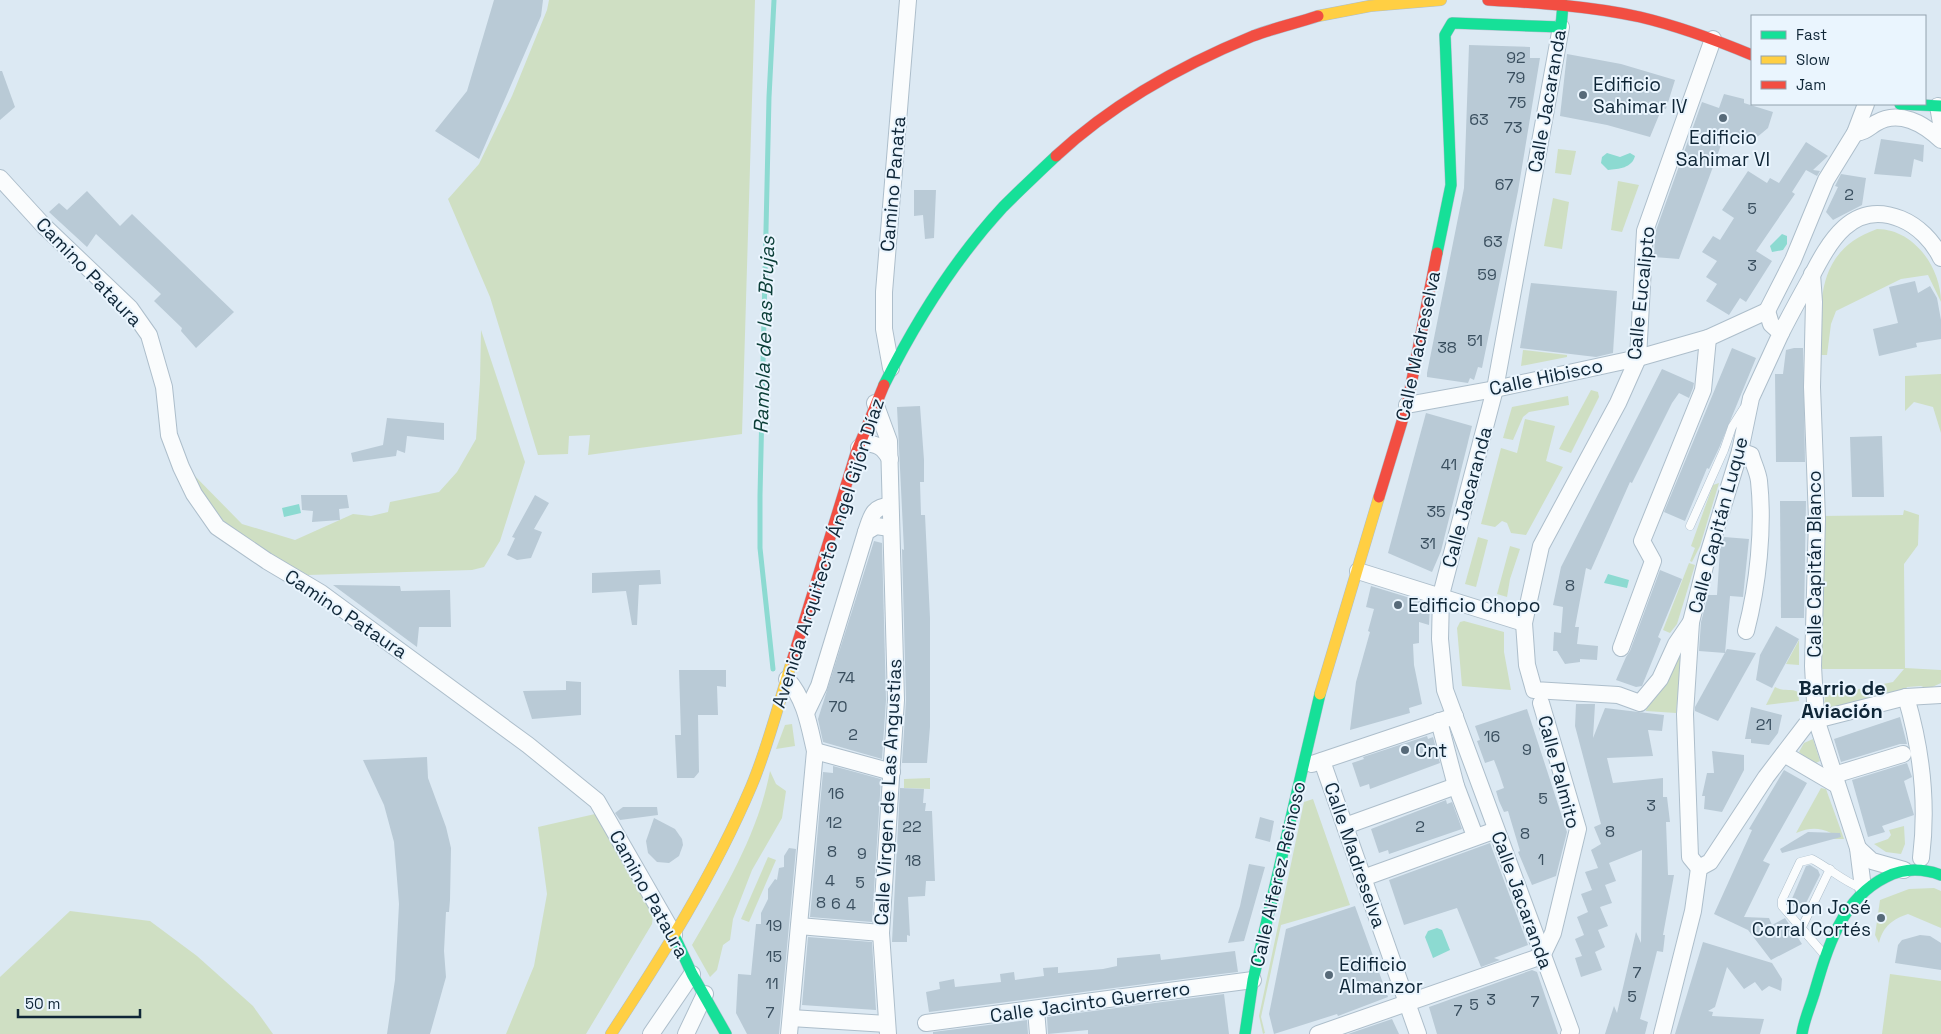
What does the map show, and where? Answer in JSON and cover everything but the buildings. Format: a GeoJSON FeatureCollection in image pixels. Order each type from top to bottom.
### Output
{"type":"FeatureCollection","features":[{"type":"Feature","properties":{"kind":"main road","name":"Avenida Arquitecto Ángel Gijón Díaz"},"geometry":{"type":"LineString","coordinates":[[611,1034],[650,976],[727,841],[752,784],[875,403],[891,368],[938,288],[968,247],[1008,200],[1052,158],[1098,122],[1167,78],[1209,56],[1271,30],[1328,13],[1384,3],[1441,0]]}},
{"type":"Feature","properties":{"kind":"main road"},"geometry":{"type":"LineString","coordinates":[[1488,0],[1563,4],[1641,18],[1713,39],[1751,55]]}},
{"type":"Feature","properties":{"kind":"main road","name":"Calle Jacaranda"},"geometry":{"type":"LineString","coordinates":[[1561,28],[1563,4]]}},
{"type":"Feature","properties":{"kind":"main road","name":"Calle Madreselva"},"geometry":{"type":"LineString","coordinates":[[1303,767],[1324,682],[1407,405],[1451,185],[1445,36],[1452,23],[1561,28]]}},
{"type":"Feature","properties":{"kind":"main road"},"geometry":{"type":"LineString","coordinates":[[1920,105],[1940,106]]}},
{"type":"Feature","properties":{"kind":"main road","name":"Calle Alferez Reinoso"},"geometry":{"type":"LineString","coordinates":[[1245,1034],[1253,980],[1303,767]]}},
{"type":"Feature","properties":{"kind":"main road"},"geometry":{"type":"LineString","coordinates":[[1802,1034],[1803,1021],[1808,1012],[1824,955],[1844,915],[1863,888],[1880,878],[1904,870],[1933,871],[1941,875]]}},
{"type":"Feature","properties":{"kind":"main road","name":"Camino Pataura"},"geometry":{"type":"LineString","coordinates":[[674,935],[692,974],[705,994],[724,1033]]}},
{"type":"Feature","properties":{"kind":"main road"},"geometry":{"type":"LineString","coordinates":[[650,976],[670,969],[692,974]]}},
{"type":"Feature","properties":{"kind":"main road","name":"Calle Alferez Reinoso"},"geometry":{"type":"LineString","coordinates":[[1253,980],[1255,1022],[1258,1034]]}},
{"type":"Feature","properties":{"kind":"main road"},"geometry":{"type":"LineString","coordinates":[[1808,1012],[1815,1028]]}},
{"type":"Feature","properties":{"kind":"street","name":"Camino Panata"},"geometry":{"type":"LineString","coordinates":[[891,368],[884,329],[884,292],[908,0]]}},
{"type":"Feature","properties":{"kind":"street","name":"Calle Jacaranda"},"geometry":{"type":"LineString","coordinates":[[1561,28],[1495,389],[1441,595],[1440,640],[1445,690],[1571,1031],[1569,1034]]}},
{"type":"Feature","properties":{"kind":"street","name":"Calle Eucalipto"},"geometry":{"type":"LineString","coordinates":[[1691,622],[1676,644],[1660,679],[1640,703],[1618,695],[1534,690],[1528,665],[1524,623],[1541,546],[1618,403],[1638,358],[1645,231],[1713,39]]}},
{"type":"Feature","properties":{"kind":"street"},"geometry":{"type":"LineString","coordinates":[[1781,333],[1771,324],[1767,311],[1793,260],[1826,180],[1855,134],[1866,105]]}},
{"type":"Feature","properties":{"kind":"street"},"geometry":{"type":"LineString","coordinates":[[1940,106],[1941,123]]}},
{"type":"Feature","properties":{"kind":"street"},"geometry":{"type":"LineString","coordinates":[[1855,134],[1863,133],[1888,117],[1912,120],[1928,128],[1941,140]]}},
{"type":"Feature","properties":{"kind":"street","name":"Camino Pataura"},"geometry":{"type":"LineString","coordinates":[[0,178],[43,225],[130,308],[149,335],[164,386],[172,443],[194,494],[217,527],[267,561],[321,593],[528,745],[597,801],[674,935]]}},
{"type":"Feature","properties":{"kind":"street","name":"Calle Capitán Luque"},"geometry":{"type":"LineString","coordinates":[[1699,868],[1690,857],[1689,847],[1685,714],[1691,622],[1707,558],[1740,450],[1751,398],[1781,333],[1812,274],[1834,236],[1852,221],[1872,214],[1894,216],[1913,224],[1936,246],[1941,258]]}},
{"type":"Feature","properties":{"kind":"street","name":"Calle Capitán Blanco"},"geometry":{"type":"LineString","coordinates":[[1812,274],[1814,302],[1812,387],[1817,519],[1813,666],[1816,719],[1858,848],[1863,888]]}},
{"type":"Feature","properties":{"kind":"street","name":"Calle Hibisco"},"geometry":{"type":"LineString","coordinates":[[1407,405],[1495,389],[1638,358],[1708,338],[1767,311]]}},
{"type":"Feature","properties":{"kind":"street"},"geometry":{"type":"LineString","coordinates":[[1621,648],[1653,561],[1642,541],[1703,390],[1708,338]]}},
{"type":"Feature","properties":{"kind":"street","name":"Calle Virgen de Las Angustias"},"geometry":{"type":"LineString","coordinates":[[875,403],[889,441],[896,700],[881,933],[887,1029]]}},
{"type":"Feature","properties":{"kind":"street"},"geometry":{"type":"LineString","coordinates":[[859,448],[864,443],[874,443],[885,449],[890,458]]}},
{"type":"Feature","properties":{"kind":"street"},"geometry":{"type":"LineString","coordinates":[[1740,450],[1750,455],[1759,479],[1760,531],[1754,598],[1746,631]]}},
{"type":"Feature","properties":{"kind":"street"},"geometry":{"type":"LineString","coordinates":[[806,713],[819,686],[873,512],[881,506],[890,506]]}},
{"type":"Feature","properties":{"kind":"street"},"geometry":{"type":"LineString","coordinates":[[866,532],[876,526],[890,528]]}},
{"type":"Feature","properties":{"kind":"street"},"geometry":{"type":"LineString","coordinates":[[1358,571],[1441,595],[1524,623]]}},
{"type":"Feature","properties":{"kind":"street"},"geometry":{"type":"LineString","coordinates":[[787,679],[795,688],[806,713],[815,750],[790,1026],[887,1029]]}},
{"type":"Feature","properties":{"kind":"street"},"geometry":{"type":"LineString","coordinates":[[1662,1034],[1693,911],[1699,868],[1710,862],[1766,777],[1799,732],[1808,722],[1816,719],[1906,697],[1941,696]]}},
{"type":"Feature","properties":{"kind":"street"},"geometry":{"type":"LineString","coordinates":[[1906,697],[1917,734],[1925,800],[1921,858]]}},
{"type":"Feature","properties":{"kind":"street","name":"Calle Palmito"},"geometry":{"type":"LineString","coordinates":[[1541,704],[1578,829],[1553,933],[1542,956]]}},
{"type":"Feature","properties":{"kind":"street"},"geometry":{"type":"LineString","coordinates":[[1303,767],[1455,716]]}},
{"type":"Feature","properties":{"kind":"street","name":"Calle Jacaranda"},"geometry":{"type":"LineString","coordinates":[[1439,722],[1456,786],[1475,836]]}},
{"type":"Feature","properties":{"kind":"street"},"geometry":{"type":"LineString","coordinates":[[815,750],[892,772]]}},
{"type":"Feature","properties":{"kind":"street"},"geometry":{"type":"LineString","coordinates":[[1784,754],[1835,780],[1903,754]]}},
{"type":"Feature","properties":{"kind":"street","name":"Calle Madreselva"},"geometry":{"type":"LineString","coordinates":[[1322,761],[1418,1034]]}},
{"type":"Feature","properties":{"kind":"street"},"geometry":{"type":"LineString","coordinates":[[1345,826],[1456,786]]}},
{"type":"Feature","properties":{"kind":"street"},"geometry":{"type":"LineString","coordinates":[[1363,878],[1496,830]]}},
{"type":"Feature","properties":{"kind":"street"},"geometry":{"type":"LineString","coordinates":[[1858,848],[1872,861],[1904,870]]}},
{"type":"Feature","properties":{"kind":"street"},"geometry":{"type":"LineString","coordinates":[[799,926],[881,933]]}},
{"type":"Feature","properties":{"kind":"street"},"geometry":{"type":"LineString","coordinates":[[1318,1034],[1542,956]]}},
{"type":"Feature","properties":{"kind":"street"},"geometry":{"type":"LineString","coordinates":[[651,1034],[692,974]]}},
{"type":"Feature","properties":{"kind":"street","name":"Calle Jacinto Guerrero"},"geometry":{"type":"LineString","coordinates":[[926,1023],[1253,980]]}},
{"type":"Feature","properties":{"kind":"street"},"geometry":{"type":"LineString","coordinates":[[686,1034],[705,994]]}},
{"type":"Feature","properties":{"kind":"street"},"geometry":{"type":"LineString","coordinates":[[1036,1010],[1038,1034]]}},
{"type":"Feature","properties":{"kind":"lane"},"geometry":{"type":"LineString","coordinates":[[1690,526],[1724,450],[1732,427],[1751,398]]}},
{"type":"Feature","properties":{"kind":"lane"},"geometry":{"type":"LineString","coordinates":[[1824,955],[1782,906],[1786,892],[1800,862],[1812,859],[1830,869],[1846,882],[1863,888]]}},
{"type":"Feature","properties":{"kind":"lane"},"geometry":{"type":"LineString","coordinates":[[1802,929],[1830,869]]}},
{"type":"Feature","properties":{"kind":"shaded area"},"geometry":{"type":"Polygon","coordinates":[[[549,0],[755,0],[742,434],[588,455],[590,435],[569,436],[568,454],[538,455],[490,297],[448,199],[479,164],[512,96],[547,10],[549,0]]]}},
{"type":"Feature","properties":{"kind":"shaded area"},"geometry":{"type":"Polygon","coordinates":[[[1558,149],[1576,151],[1571,175],[1555,173],[1558,149]]]}},
{"type":"Feature","properties":{"kind":"shaded area"},"geometry":{"type":"Polygon","coordinates":[[[1607,153],[1620,157],[1630,153],[1635,156],[1628,165],[1608,170],[1601,163],[1602,157],[1607,153]]]}},
{"type":"Feature","properties":{"kind":"shaded area"},"geometry":{"type":"Polygon","coordinates":[[[1618,181],[1639,185],[1622,232],[1611,230],[1618,181]]]}},
{"type":"Feature","properties":{"kind":"shaded area"},"geometry":{"type":"Polygon","coordinates":[[[1553,198],[1569,202],[1562,249],[1544,246],[1553,198]]]}},
{"type":"Feature","properties":{"kind":"shaded area"},"geometry":{"type":"Polygon","coordinates":[[[1877,229],[1903,236],[1914,243],[1923,253],[1931,264],[1936,276],[1941,302],[1928,275],[1901,279],[1836,311],[1831,324],[1827,355],[1819,355],[1822,296],[1832,264],[1842,250],[1857,238],[1877,229]]]}},
{"type":"Feature","properties":{"kind":"shaded area"},"geometry":{"type":"Polygon","coordinates":[[[1782,234],[1787,236],[1787,244],[1783,250],[1772,252],[1770,246],[1782,234]]]}},
{"type":"Feature","properties":{"kind":"shaded area"},"geometry":{"type":"Polygon","coordinates":[[[481,330],[525,462],[500,541],[484,567],[472,570],[308,575],[275,559],[226,523],[216,514],[187,468],[242,524],[295,540],[353,514],[371,516],[388,512],[390,502],[439,492],[457,472],[476,439],[481,330]]]}},
{"type":"Feature","properties":{"kind":"shaded area"},"geometry":{"type":"Polygon","coordinates":[[[1523,350],[1567,355],[1567,357],[1521,366],[1523,350]]]}},
{"type":"Feature","properties":{"kind":"shaded area"},"geometry":{"type":"Polygon","coordinates":[[[1941,374],[1941,433],[1933,407],[1914,402],[1905,411],[1905,376],[1941,374]]]}},
{"type":"Feature","properties":{"kind":"shaded area"},"geometry":{"type":"Polygon","coordinates":[[[1591,390],[1598,392],[1599,397],[1571,453],[1559,449],[1591,390]]]}},
{"type":"Feature","properties":{"kind":"shaded area"},"geometry":{"type":"Polygon","coordinates":[[[1568,396],[1569,405],[1529,412],[1523,417],[1513,440],[1503,438],[1512,407],[1568,396]]]}},
{"type":"Feature","properties":{"kind":"shaded area"},"geometry":{"type":"Polygon","coordinates":[[[1525,419],[1555,426],[1546,461],[1563,467],[1526,535],[1511,533],[1507,523],[1502,521],[1495,527],[1481,524],[1501,448],[1517,453],[1525,419]]]}},
{"type":"Feature","properties":{"kind":"shaded area"},"geometry":{"type":"Polygon","coordinates":[[[1719,483],[1700,546],[1692,562],[1690,561],[1695,548],[1691,546],[1713,485],[1719,483]]]}},
{"type":"Feature","properties":{"kind":"shaded area"},"geometry":{"type":"Polygon","coordinates":[[[299,504],[301,513],[284,517],[282,508],[299,504]]]}},
{"type":"Feature","properties":{"kind":"shaded area"},"geometry":{"type":"Polygon","coordinates":[[[1904,510],[1919,515],[1918,545],[1904,564],[1905,668],[1941,670],[1941,683],[1928,689],[1921,686],[1907,687],[1904,692],[1823,714],[1825,696],[1893,682],[1904,669],[1819,669],[1820,516],[1903,515],[1904,510]]]}},
{"type":"Feature","properties":{"kind":"shaded area"},"geometry":{"type":"Polygon","coordinates":[[[1478,537],[1488,540],[1476,587],[1465,584],[1478,537]]]}},
{"type":"Feature","properties":{"kind":"shaded area"},"geometry":{"type":"Polygon","coordinates":[[[1510,546],[1520,549],[1510,579],[1507,597],[1497,594],[1510,546]]]}},
{"type":"Feature","properties":{"kind":"shaded area"},"geometry":{"type":"Polygon","coordinates":[[[1689,563],[1695,565],[1677,624],[1670,633],[1663,630],[1689,563]]]}},
{"type":"Feature","properties":{"kind":"shaded area"},"geometry":{"type":"Polygon","coordinates":[[[1608,574],[1629,580],[1627,588],[1604,583],[1608,574]]]}},
{"type":"Feature","properties":{"kind":"shaded area"},"geometry":{"type":"Polygon","coordinates":[[[1464,621],[1504,632],[1504,652],[1511,690],[1462,686],[1457,628],[1460,622],[1464,621]]]}},
{"type":"Feature","properties":{"kind":"shaded area"},"geometry":{"type":"Polygon","coordinates":[[[1799,640],[1799,665],[1786,664],[1799,640]]]}},
{"type":"Feature","properties":{"kind":"shaded area"},"geometry":{"type":"Polygon","coordinates":[[[1682,648],[1676,713],[1646,711],[1647,705],[1682,648]]]}},
{"type":"Feature","properties":{"kind":"shaded area"},"geometry":{"type":"Polygon","coordinates":[[[1775,687],[1798,692],[1799,701],[1766,705],[1775,687]]]}},
{"type":"Feature","properties":{"kind":"shaded area"},"geometry":{"type":"Polygon","coordinates":[[[792,724],[795,746],[776,749],[785,725],[792,724]]]}},
{"type":"Feature","properties":{"kind":"shaded area"},"geometry":{"type":"Polygon","coordinates":[[[1813,739],[1820,761],[1814,764],[1799,752],[1804,743],[1813,739]]]}},
{"type":"Feature","properties":{"kind":"shaded area"},"geometry":{"type":"Polygon","coordinates":[[[770,771],[776,784],[786,791],[782,818],[752,870],[733,919],[730,940],[723,945],[717,970],[710,977],[692,945],[728,882],[748,839],[765,794],[770,771]]]}},
{"type":"Feature","properties":{"kind":"shaded area"},"geometry":{"type":"Polygon","coordinates":[[[930,778],[930,789],[904,788],[904,779],[930,778]]]}},
{"type":"Feature","properties":{"kind":"shaded area"},"geometry":{"type":"Polygon","coordinates":[[[1821,788],[1826,789],[1844,839],[1833,839],[1831,833],[1818,829],[1809,829],[1796,833],[1821,788]]]}},
{"type":"Feature","properties":{"kind":"shaded area"},"geometry":{"type":"Polygon","coordinates":[[[1313,799],[1350,905],[1281,925],[1261,1017],[1265,1033],[1263,1034],[1259,1016],[1304,802],[1313,799]]]}},
{"type":"Feature","properties":{"kind":"shaded area"},"geometry":{"type":"Polygon","coordinates":[[[595,814],[653,915],[652,924],[586,1034],[506,1034],[534,966],[547,894],[538,827],[595,814]]]}},
{"type":"Feature","properties":{"kind":"shaded area"},"geometry":{"type":"Polygon","coordinates":[[[1904,826],[1905,844],[1901,854],[1886,852],[1874,844],[1888,839],[1891,835],[1889,830],[1904,826]]]}},
{"type":"Feature","properties":{"kind":"shaded area"},"geometry":{"type":"Polygon","coordinates":[[[768,857],[776,860],[749,922],[741,919],[768,857]]]}},
{"type":"Feature","properties":{"kind":"shaded area"},"geometry":{"type":"Polygon","coordinates":[[[1934,888],[1941,891],[1941,928],[1908,914],[1889,924],[1883,932],[1879,943],[1875,935],[1880,900],[1909,889],[1934,888]]]}},
{"type":"Feature","properties":{"kind":"shaded area"},"geometry":{"type":"Polygon","coordinates":[[[70,911],[150,921],[197,956],[253,1006],[273,1034],[0,1034],[0,977],[70,911]]]}},
{"type":"Feature","properties":{"kind":"shaded area"},"geometry":{"type":"Polygon","coordinates":[[[1437,928],[1442,930],[1450,950],[1433,958],[1425,937],[1428,931],[1437,928]]]}},
{"type":"Feature","properties":{"kind":"shaded area"},"geometry":{"type":"Polygon","coordinates":[[[1890,974],[1941,981],[1941,1034],[1882,1034],[1890,974]]]}},
{"type":"Feature","properties":{"kind":"waterway","name":"Rambla de las Brujas"},"geometry":{"type":"LineString","coordinates":[[773,669],[760,548],[760,496],[769,97],[774,0]]}},
{"type":"Feature","properties":{"kind":"traffic: fast"},"geometry":{"type":"LineString","coordinates":[[1437,253],[1451,185],[1445,35],[1452,23],[1561,27],[1563,4]]}},
{"type":"Feature","properties":{"kind":"traffic: fast"},"geometry":{"type":"LineString","coordinates":[[1920,105],[1941,106]]}},
{"type":"Feature","properties":{"kind":"traffic: fast"},"geometry":{"type":"LineString","coordinates":[[884,385],[909,338],[937,292],[968,248],[1003,207],[1056,156]]}},
{"type":"Feature","properties":{"kind":"traffic: fast"},"geometry":{"type":"LineString","coordinates":[[1245,1034],[1253,980],[1320,694]]}},
{"type":"Feature","properties":{"kind":"traffic: fast"},"geometry":{"type":"LineString","coordinates":[[1802,1034],[1824,960],[1838,927],[1858,898],[1871,886],[1886,877],[1900,872],[1920,870],[1941,875]]}},
{"type":"Feature","properties":{"kind":"traffic: fast"},"geometry":{"type":"LineString","coordinates":[[674,935],[692,974],[726,1034]]}},
{"type":"Feature","properties":{"kind":"traffic: slow"},"geometry":{"type":"LineString","coordinates":[[1318,16],[1370,6],[1441,0]]}},
{"type":"Feature","properties":{"kind":"traffic: slow"},"geometry":{"type":"LineString","coordinates":[[1320,694],[1379,497]]}},
{"type":"Feature","properties":{"kind":"traffic: slow"},"geometry":{"type":"LineString","coordinates":[[611,1034],[687,914],[721,851],[751,787],[763,756],[792,661]]}},
{"type":"Feature","properties":{"kind":"traffic: jam"},"geometry":{"type":"LineString","coordinates":[[1488,0],[1545,4],[1621,13],[1697,34],[1751,55]]}},
{"type":"Feature","properties":{"kind":"traffic: jam"},"geometry":{"type":"LineString","coordinates":[[1056,156],[1100,119],[1174,73],[1253,36],[1318,16]]}},
{"type":"Feature","properties":{"kind":"traffic: jam"},"geometry":{"type":"LineString","coordinates":[[1379,497],[1407,405],[1437,253]]}},
{"type":"Feature","properties":{"kind":"traffic: jam"},"geometry":{"type":"LineString","coordinates":[[792,661],[856,453],[884,385]]}},
{"type":"Feature","properties":{"kind":"place","name":"Edificio Sahimar IV"},"geometry":{"type":"Point","coordinates":[1583,95]}},
{"type":"Feature","properties":{"kind":"place","name":"Edificio Sahimar VI"},"geometry":{"type":"Point","coordinates":[1723,118]}},
{"type":"Feature","properties":{"kind":"place","name":"Edificio Chopo"},"geometry":{"type":"Point","coordinates":[1398,605]}},
{"type":"Feature","properties":{"kind":"place","name":"Cnt"},"geometry":{"type":"Point","coordinates":[1405,750]}},
{"type":"Feature","properties":{"kind":"place","name":"Don José Corral Cortés"},"geometry":{"type":"Point","coordinates":[1881,918]}},
{"type":"Feature","properties":{"kind":"place","name":"Edificio Almanzor"},"geometry":{"type":"Point","coordinates":[1329,975]}},
{"type":"Feature","properties":{"kind":"district","name":"Barrio de Aviación"},"geometry":{"type":"Point","coordinates":[1842,700]}}]}
